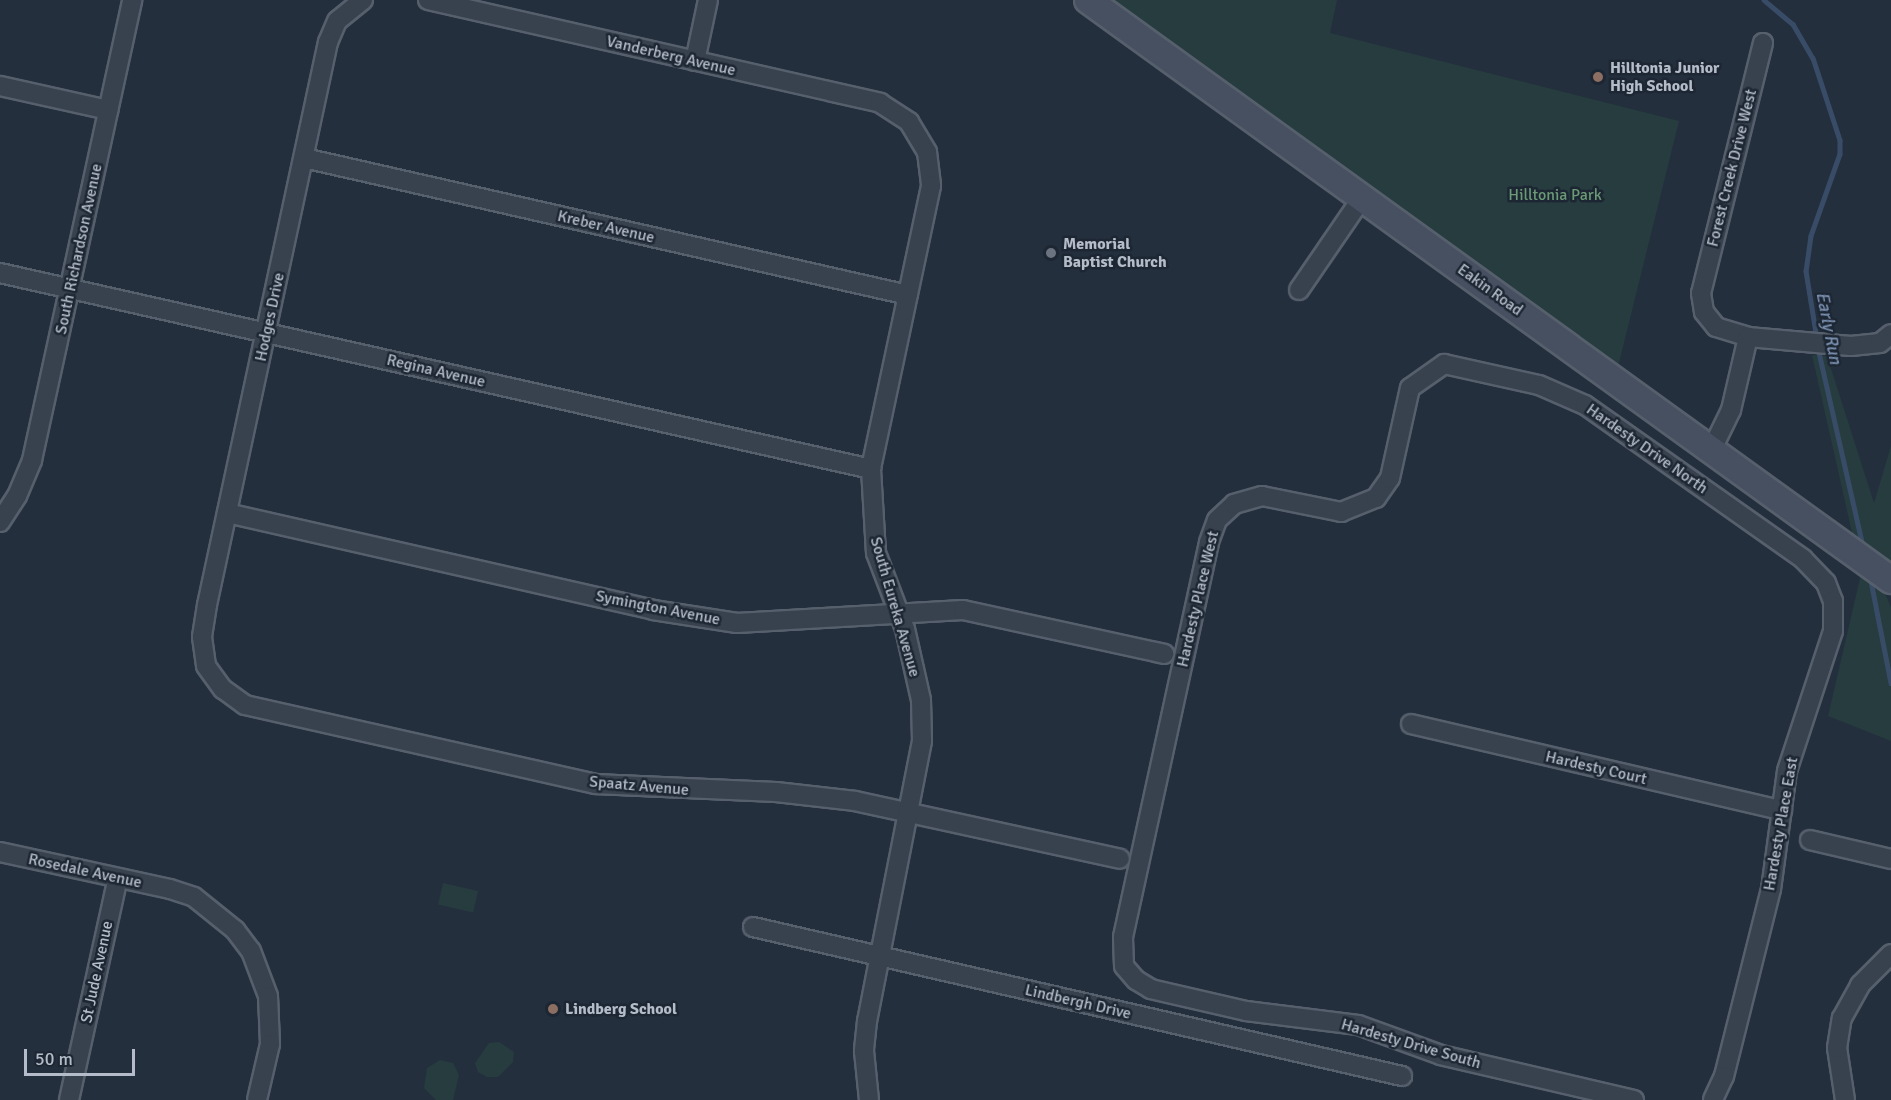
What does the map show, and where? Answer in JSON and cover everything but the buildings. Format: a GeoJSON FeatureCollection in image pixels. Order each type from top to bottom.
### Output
{"type":"FeatureCollection","features":[{"type":"Feature","properties":{"kind":"street","name":"South Richardson Avenue"},"geometry":{"type":"LineString","coordinates":[[0,522],[17,496],[32,460],[132,0]]}},
{"type":"Feature","properties":{"kind":"street","name":"Vanderberg Avenue"},"geometry":{"type":"LineString","coordinates":[[428,0],[880,103],[909,122]]}},
{"type":"Feature","properties":{"kind":"street"},"geometry":{"type":"LineString","coordinates":[[695,61],[708,0]]}},
{"type":"Feature","properties":{"kind":"street","name":"Eakin Road"},"geometry":{"type":"LineString","coordinates":[[1088,0],[1874,568]]}},
{"type":"Feature","properties":{"kind":"street","name":"Hodges Drive"},"geometry":{"type":"LineString","coordinates":[[202,637],[328,42],[337,21],[358,2]]}},
{"type":"Feature","properties":{"kind":"street","name":"Forest Creek Drive West"},"geometry":{"type":"LineString","coordinates":[[1748,337],[1716,327],[1704,312],[1701,293],[1763,43]]}},
{"type":"Feature","properties":{"kind":"street"},"geometry":{"type":"LineString","coordinates":[[0,86],[108,110]]}},
{"type":"Feature","properties":{"kind":"street","name":"South Eureka Avenue"},"geometry":{"type":"LineString","coordinates":[[869,1100],[864,1051],[879,956],[922,741],[922,710],[905,629],[876,553],[871,469],[931,186],[927,152],[909,122]]}},
{"type":"Feature","properties":{"kind":"street","name":"Kreber Avenue"},"geometry":{"type":"LineString","coordinates":[[304,158],[908,295]]}},
{"type":"Feature","properties":{"kind":"street"},"geometry":{"type":"LineString","coordinates":[[1299,290],[1362,198]]}},
{"type":"Feature","properties":{"kind":"street","name":"Regina Avenue"},"geometry":{"type":"LineString","coordinates":[[0,273],[871,469]]}},
{"type":"Feature","properties":{"kind":"street"},"geometry":{"type":"LineString","coordinates":[[1711,451],[1731,410],[1748,337],[1817,344],[1880,343],[1891,334]]}},
{"type":"Feature","properties":{"kind":"street","name":"Hardesty Drive North"},"geometry":{"type":"LineString","coordinates":[[1444,364],[1539,385],[1586,405],[1803,559],[1826,584]]}},
{"type":"Feature","properties":{"kind":"street","name":"Hardesty Place West"},"geometry":{"type":"LineString","coordinates":[[1124,966],[1123,938],[1217,520],[1234,504],[1262,496],[1341,512],[1376,498],[1390,478],[1410,388],[1444,364]]}},
{"type":"Feature","properties":{"kind":"street","name":"Symington Avenue"},"geometry":{"type":"LineString","coordinates":[[227,513],[674,613],[737,623],[935,609],[991,615],[1164,654]]}},
{"type":"Feature","properties":{"kind":"street","name":"Hardesty Place East"},"geometry":{"type":"LineString","coordinates":[[1713,1100],[1724,1076],[1771,889],[1787,771],[1833,631],[1833,601],[1826,584]]}},
{"type":"Feature","properties":{"kind":"street","name":"Spaatz Avenue"},"geometry":{"type":"LineString","coordinates":[[202,637],[206,666],[223,689],[245,705],[595,784],[776,792],[855,801],[1120,859]]}},
{"type":"Feature","properties":{"kind":"street","name":"Hardesty Court"},"geometry":{"type":"LineString","coordinates":[[1411,724],[1782,810]]}},
{"type":"Feature","properties":{"kind":"street"},"geometry":{"type":"LineString","coordinates":[[1810,840],[1891,859]]}},
{"type":"Feature","properties":{"kind":"street","name":"Rosedale Avenue"},"geometry":{"type":"LineString","coordinates":[[0,852],[170,889],[194,897],[217,912],[251,951],[261,973],[271,1020],[257,1100]]}},
{"type":"Feature","properties":{"kind":"street","name":"St Jude Avenue"},"geometry":{"type":"LineString","coordinates":[[69,1100],[118,878]]}},
{"type":"Feature","properties":{"kind":"street","name":"Lindbergh Drive"},"geometry":{"type":"LineString","coordinates":[[753,927],[1402,1076]]}},
{"type":"Feature","properties":{"kind":"street"},"geometry":{"type":"LineString","coordinates":[[1845,1100],[1837,1048],[1842,1018],[1860,985],[1891,954]]}},
{"type":"Feature","properties":{"kind":"street","name":"Hardesty Drive South"},"geometry":{"type":"LineString","coordinates":[[1124,966],[1136,980],[1151,989],[1246,1011],[1358,1026],[1441,1056],[1634,1100]]}},
{"type":"Feature","properties":{"kind":"green space","name":"Hilltonia Park"},"geometry":{"type":"Polygon","coordinates":[[[1110,0],[1337,0],[1330,33],[1679,121],[1618,367],[1110,0]]]}},
{"type":"Feature","properties":{"kind":"green space"},"geometry":{"type":"Polygon","coordinates":[[[1812,355],[1827,356],[1874,503],[1891,446],[1891,565],[1853,537],[1812,355]]]}},
{"type":"Feature","properties":{"kind":"green space"},"geometry":{"type":"Polygon","coordinates":[[[1861,574],[1884,591],[1891,607],[1891,741],[1828,716],[1861,574]]]}},
{"type":"Feature","properties":{"kind":"green space"},"geometry":{"type":"Polygon","coordinates":[[[443,883],[478,891],[473,913],[438,904],[443,883]]]}},
{"type":"Feature","properties":{"kind":"green space"},"geometry":{"type":"Polygon","coordinates":[[[499,1042],[514,1052],[513,1062],[498,1077],[487,1077],[478,1072],[475,1063],[489,1043],[499,1042]]]}},
{"type":"Feature","properties":{"kind":"green space"},"geometry":{"type":"Polygon","coordinates":[[[440,1060],[453,1063],[459,1075],[453,1100],[436,1100],[424,1088],[427,1068],[440,1060]]]}},
{"type":"Feature","properties":{"kind":"waterway","name":"Early Run"},"geometry":{"type":"LineString","coordinates":[[1764,0],[1793,24],[1813,58],[1840,140],[1840,154],[1811,236],[1806,271],[1817,339]]}},
{"type":"Feature","properties":{"kind":"waterway","name":"Early Run"},"geometry":{"type":"LineString","coordinates":[[1818,348],[1864,550]]}},
{"type":"Feature","properties":{"kind":"waterway","name":"Early Run"},"geometry":{"type":"LineString","coordinates":[[1870,576],[1891,683]]}},
{"type":"Feature","properties":{"kind":"place","name":"Hilltonia Junior High School"},"geometry":{"type":"Point","coordinates":[1598,77]}},
{"type":"Feature","properties":{"kind":"place","name":"Memorial Baptist Church"},"geometry":{"type":"Point","coordinates":[1051,253]}},
{"type":"Feature","properties":{"kind":"place","name":"Lindberg School"},"geometry":{"type":"Point","coordinates":[553,1009]}}]}
